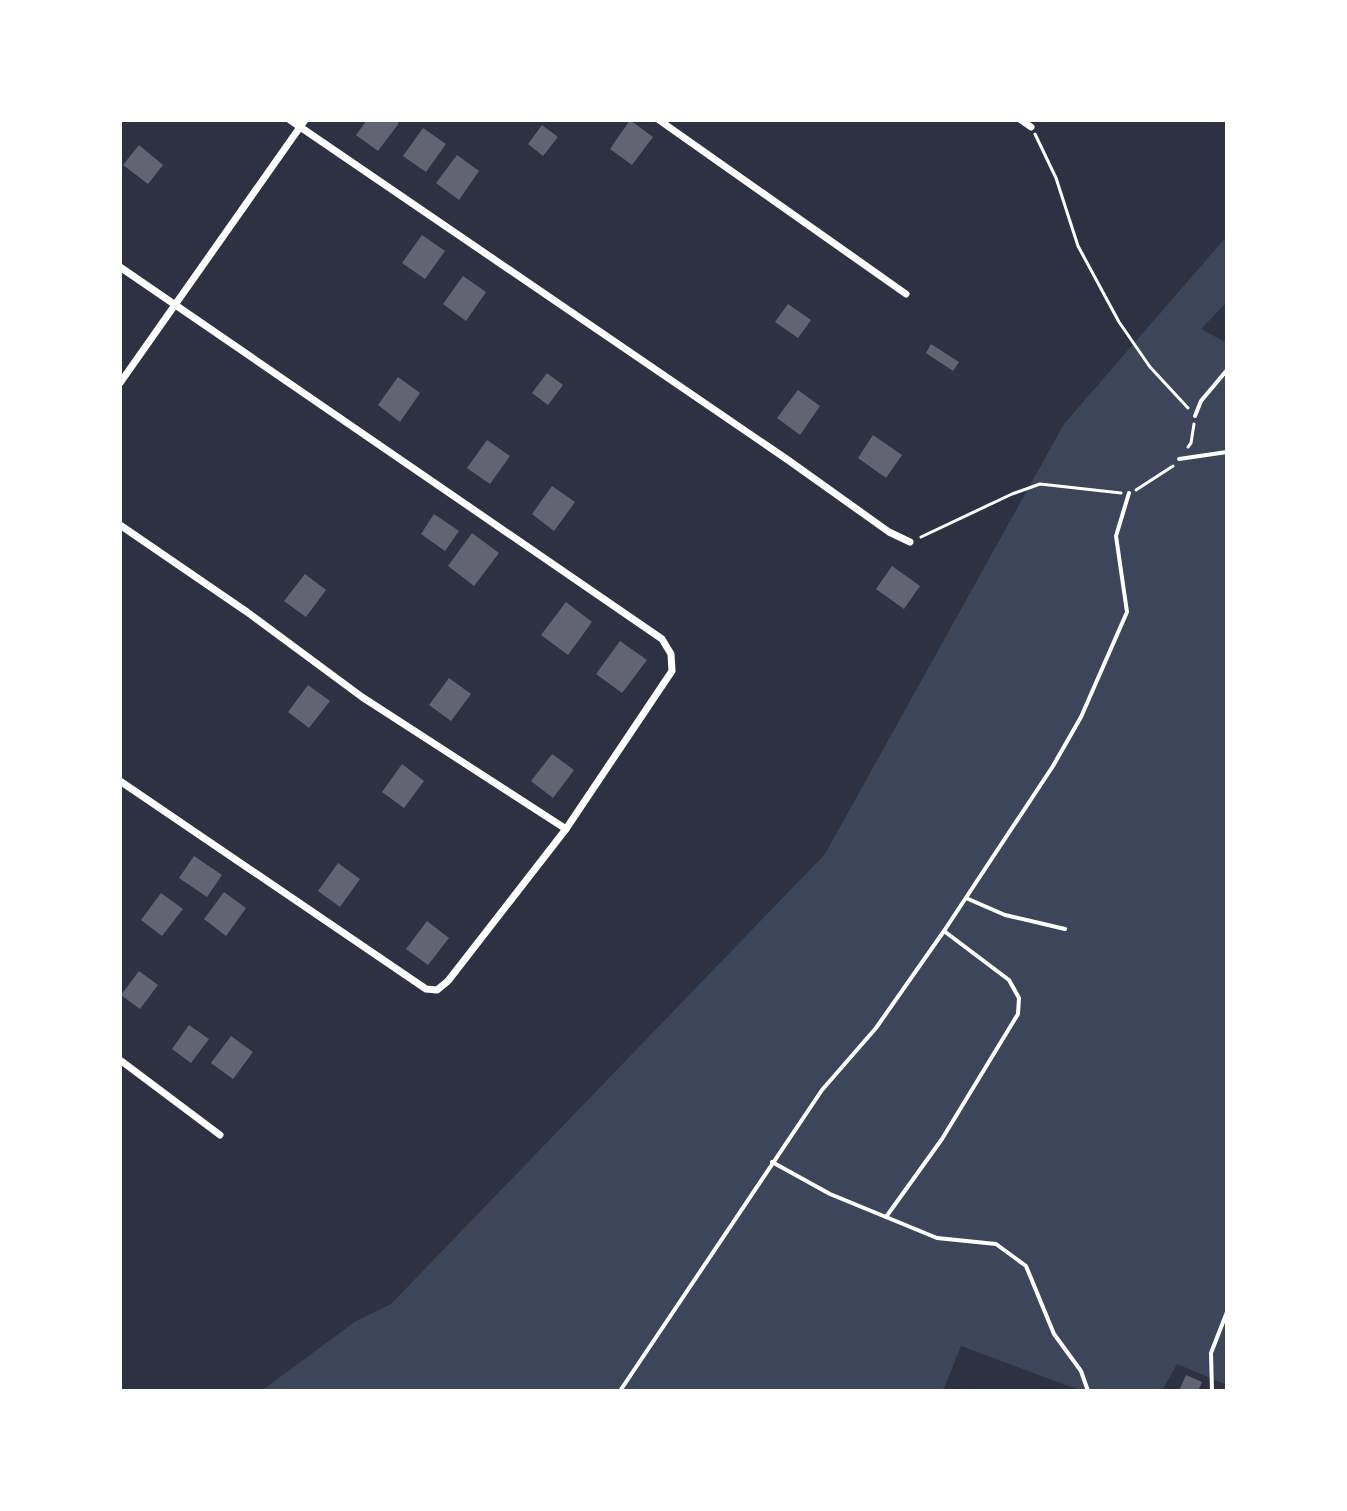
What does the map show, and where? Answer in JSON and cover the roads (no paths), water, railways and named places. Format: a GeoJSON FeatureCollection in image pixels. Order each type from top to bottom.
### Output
{"type":"FeatureCollection","features":[{"type":"Feature","properties":{"kind":"street"},"geometry":{"type":"LineString","coordinates":[[290,120],[303,123],[889,532],[910,542]]}},
{"type":"Feature","properties":{"kind":"street"},"geometry":{"type":"LineString","coordinates":[[659,120],[906,294]]}},
{"type":"Feature","properties":{"kind":"street"},"geometry":{"type":"LineString","coordinates":[[1021,120],[1031,127]]}},
{"type":"Feature","properties":{"kind":"street"},"geometry":{"type":"LineString","coordinates":[[120,383],[303,123]]}},
{"type":"Feature","properties":{"kind":"street"},"geometry":{"type":"LineString","coordinates":[[120,267],[662,639],[671,654],[672,671],[566,829],[448,981],[437,990],[426,989],[120,781]]}},
{"type":"Feature","properties":{"kind":"street"},"geometry":{"type":"LineString","coordinates":[[120,525],[247,612],[362,697],[566,829]]}},
{"type":"Feature","properties":{"kind":"street"},"geometry":{"type":"LineString","coordinates":[[120,1060],[220,1135]]}},
{"type":"Feature","properties":{"kind":"lane"},"geometry":{"type":"LineString","coordinates":[[1195,416],[1201,401],[1227,370]]}},
{"type":"Feature","properties":{"kind":"lane"},"geometry":{"type":"LineString","coordinates":[[1179,459],[1227,452]]}},
{"type":"Feature","properties":{"kind":"lane"},"geometry":{"type":"LineString","coordinates":[[620,1391],[822,1090],[876,1028],[944,931],[1053,766],[1081,717],[1127,612],[1116,536],[1129,493]]}},
{"type":"Feature","properties":{"kind":"lane"},"geometry":{"type":"LineString","coordinates":[[966,898],[1005,915],[1065,929]]}},
{"type":"Feature","properties":{"kind":"lane"},"geometry":{"type":"LineString","coordinates":[[886,1217],[942,1139],[1018,1014],[1019,998],[1009,980],[944,931]]}},
{"type":"Feature","properties":{"kind":"lane"},"geometry":{"type":"LineString","coordinates":[[772,1162],[830,1194],[937,1238],[996,1244],[1026,1266],[1054,1334],[1081,1371],[1088,1391]]}},
{"type":"Feature","properties":{"kind":"lane"},"geometry":{"type":"LineString","coordinates":[[1212,1391],[1211,1353],[1227,1312]]}}]}
